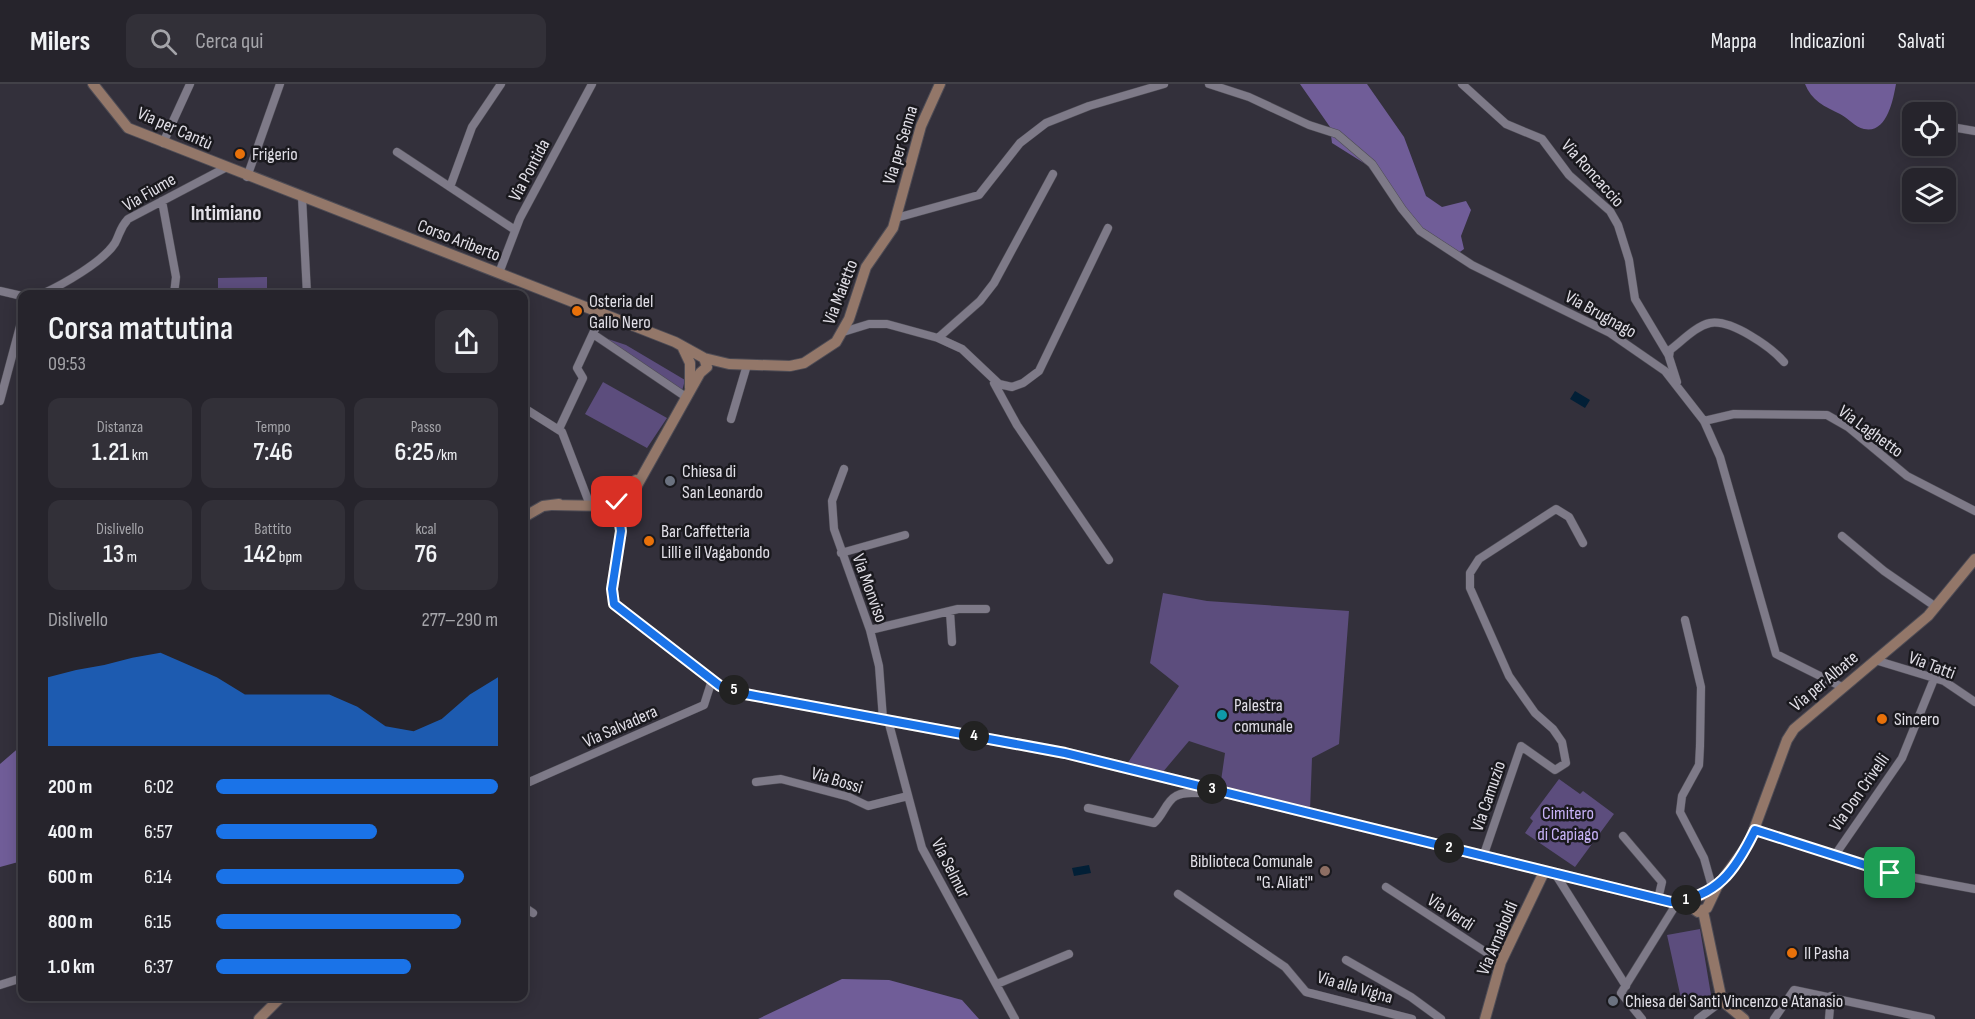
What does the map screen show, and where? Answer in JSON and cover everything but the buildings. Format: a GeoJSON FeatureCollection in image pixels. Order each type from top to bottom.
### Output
{"type":"FeatureCollection","features":[{"type":"Feature","properties":{"kind":"street","name":"Via per Cantù"},"geometry":{"type":"LineString","coordinates":[[93,84],[128,128],[225,168]]}},
{"type":"Feature","properties":{"kind":"street"},"geometry":{"type":"LineString","coordinates":[[164,143],[190,84]]}},
{"type":"Feature","properties":{"kind":"street"},"geometry":{"type":"LineString","coordinates":[[247,177],[280,84]]}},
{"type":"Feature","properties":{"kind":"street"},"geometry":{"type":"LineString","coordinates":[[450,187],[472,128],[501,84]]}},
{"type":"Feature","properties":{"kind":"street","name":"Via Pontida"},"geometry":{"type":"LineString","coordinates":[[499,273],[515,230],[592,84]]}},
{"type":"Feature","properties":{"kind":"street","name":"Via per Senna"},"geometry":{"type":"LineString","coordinates":[[896,218],[921,126],[940,84]]}},
{"type":"Feature","properties":{"kind":"street"},"geometry":{"type":"LineString","coordinates":[[896,218],[979,195],[1020,144],[1046,123],[1089,106],[1164,84]]}},
{"type":"Feature","properties":{"kind":"street","name":"Via Brugnago"},"geometry":{"type":"LineString","coordinates":[[1209,84],[1248,97],[1309,125],[1337,134],[1372,164],[1402,209],[1420,231],[1472,265],[1610,333],[1665,371],[1704,421],[1720,457],[1776,654],[1842,687]]}},
{"type":"Feature","properties":{"kind":"street","name":"Via Roncaccio"},"geometry":{"type":"LineString","coordinates":[[1462,84],[1506,124],[1542,139],[1569,176],[1610,211],[1618,225],[1635,299],[1669,356],[1677,387]]}},
{"type":"Feature","properties":{"kind":"street"},"geometry":{"type":"LineString","coordinates":[[1956,128],[1975,131]]}},
{"type":"Feature","properties":{"kind":"street"},"geometry":{"type":"LineString","coordinates":[[397,152],[515,230]]}},
{"type":"Feature","properties":{"kind":"street","name":"Corso Ariberto"},"geometry":{"type":"LineString","coordinates":[[225,168],[682,345],[698,365]]}},
{"type":"Feature","properties":{"kind":"street","name":"Via Fiume"},"geometry":{"type":"LineString","coordinates":[[48,290],[97,260],[116,242],[117,232],[128,219],[225,168]]}},
{"type":"Feature","properties":{"kind":"street"},"geometry":{"type":"LineString","coordinates":[[938,338],[974,308],[994,283],[1053,174]]}},
{"type":"Feature","properties":{"kind":"street"},"geometry":{"type":"LineString","coordinates":[[302,197],[307,290]]}},
{"type":"Feature","properties":{"kind":"street"},"geometry":{"type":"LineString","coordinates":[[162,201],[176,277],[174,290]]}},
{"type":"Feature","properties":{"kind":"street","name":"Via Maietto"},"geometry":{"type":"LineString","coordinates":[[698,365],[729,364],[773,367],[804,363],[828,350],[843,332],[866,267],[896,218]]}},
{"type":"Feature","properties":{"kind":"street"},"geometry":{"type":"LineString","coordinates":[[991,379],[999,384],[1012,387],[1032,378],[1039,370],[1108,228]]}},
{"type":"Feature","properties":{"kind":"street"},"geometry":{"type":"LineString","coordinates":[[0,291],[18,295]]}},
{"type":"Feature","properties":{"kind":"street"},"geometry":{"type":"LineString","coordinates":[[559,429],[583,378],[577,368],[602,314]]}},
{"type":"Feature","properties":{"kind":"street"},"geometry":{"type":"LineString","coordinates":[[843,332],[869,324],[887,324],[938,338],[968,354],[991,379],[1017,425],[1108,560]]}},
{"type":"Feature","properties":{"kind":"street"},"geometry":{"type":"LineString","coordinates":[[1669,356],[1670,350],[1700,327],[1717,324],[1767,344],[1784,362]]}},
{"type":"Feature","properties":{"kind":"street"},"geometry":{"type":"LineString","coordinates":[[0,401],[18,334]]}},
{"type":"Feature","properties":{"kind":"street"},"geometry":{"type":"LineString","coordinates":[[593,334],[688,394]]}},
{"type":"Feature","properties":{"kind":"street"},"geometry":{"type":"LineString","coordinates":[[528,514],[532,510],[552,505],[589,503],[618,506],[631,495],[688,394],[698,365]]}},
{"type":"Feature","properties":{"kind":"street"},"geometry":{"type":"LineString","coordinates":[[731,419],[747,365]]}},
{"type":"Feature","properties":{"kind":"street"},"geometry":{"type":"LineString","coordinates":[[528,411],[559,429],[567,440],[589,503]]}},
{"type":"Feature","properties":{"kind":"street","name":"Via Laghetto"},"geometry":{"type":"LineString","coordinates":[[1704,421],[1734,414],[1827,415],[1848,428],[1907,476],[1975,511]]}},
{"type":"Feature","properties":{"kind":"street","name":"Via Monviso"},"geometry":{"type":"LineString","coordinates":[[844,469],[831,501],[834,529],[870,630],[879,666],[886,720]]}},
{"type":"Feature","properties":{"kind":"street"},"geometry":{"type":"LineString","coordinates":[[589,503],[612,498],[636,480],[645,470]]}},
{"type":"Feature","properties":{"kind":"street"},"geometry":{"type":"LineString","coordinates":[[636,480],[632,487],[619,497],[621,531],[612,589],[614,604],[720,686],[745,694],[1065,753],[1544,873],[1674,903],[1699,903],[1722,1001],[1744,1019]]}},
{"type":"Feature","properties":{"kind":"street","name":"Via Camuzio"},"geometry":{"type":"LineString","coordinates":[[1483,857],[1521,746],[1555,770],[1566,763],[1562,742],[1553,729],[1535,713],[1509,676],[1470,588],[1470,573],[1479,559],[1556,509],[1569,517],[1583,543]]}},
{"type":"Feature","properties":{"kind":"street"},"geometry":{"type":"LineString","coordinates":[[841,553],[905,536]]}},
{"type":"Feature","properties":{"kind":"street"},"geometry":{"type":"LineString","coordinates":[[1842,536],[1884,571],[1936,607]]}},
{"type":"Feature","properties":{"kind":"street","name":"Via per Albate"},"geometry":{"type":"LineString","coordinates":[[1699,903],[1715,888],[1755,830],[1786,741],[1800,722],[1936,607],[1975,559]]}},
{"type":"Feature","properties":{"kind":"street"},"geometry":{"type":"LineString","coordinates":[[870,630],[950,612],[986,609]]}},
{"type":"Feature","properties":{"kind":"street"},"geometry":{"type":"LineString","coordinates":[[950,612],[952,642]]}},
{"type":"Feature","properties":{"kind":"street"},"geometry":{"type":"LineString","coordinates":[[1684,620],[1701,687],[1700,746],[1699,765],[1682,796],[1680,812],[1704,858],[1715,888]]}},
{"type":"Feature","properties":{"kind":"street","name":"Via Tatti"},"geometry":{"type":"LineString","coordinates":[[1875,660],[1944,681],[1975,702]]}},
{"type":"Feature","properties":{"kind":"street","name":"Via Don Crivelli"},"geometry":{"type":"LineString","coordinates":[[1835,855],[1902,758],[1934,679]]}},
{"type":"Feature","properties":{"kind":"street","name":"Via Salvadera"},"geometry":{"type":"LineString","coordinates":[[528,783],[704,705],[712,680]]}},
{"type":"Feature","properties":{"kind":"street","name":"Via Selmur"},"geometry":{"type":"LineString","coordinates":[[886,720],[922,848],[1015,1019]]}},
{"type":"Feature","properties":{"kind":"street","name":"Via Bossi"},"geometry":{"type":"LineString","coordinates":[[756,782],[781,779],[849,797],[868,806],[908,796]]}},
{"type":"Feature","properties":{"kind":"street"},"geometry":{"type":"LineString","coordinates":[[1088,808],[1154,823],[1173,797],[1183,793],[1205,795],[1215,790]]}},
{"type":"Feature","properties":{"kind":"street"},"geometry":{"type":"LineString","coordinates":[[1755,830],[1890,873],[1975,889]]}},
{"type":"Feature","properties":{"kind":"street"},"geometry":{"type":"LineString","coordinates":[[1623,836],[1662,882],[1658,899]]}},
{"type":"Feature","properties":{"kind":"street","name":"Via Arnaboldi"},"geometry":{"type":"LineString","coordinates":[[1484,1019],[1501,962],[1544,873]]}},
{"type":"Feature","properties":{"kind":"street"},"geometry":{"type":"LineString","coordinates":[[1556,875],[1626,986]]}},
{"type":"Feature","properties":{"kind":"street","name":"Via Verdi"},"geometry":{"type":"LineString","coordinates":[[1386,887],[1501,962]]}},
{"type":"Feature","properties":{"kind":"street","name":"Via alla Vigna"},"geometry":{"type":"LineString","coordinates":[[1178,894],[1285,967],[1306,992],[1412,1019]]}},
{"type":"Feature","properties":{"kind":"street"},"geometry":{"type":"LineString","coordinates":[[1642,1019],[1621,993],[1674,903]]}},
{"type":"Feature","properties":{"kind":"street"},"geometry":{"type":"LineString","coordinates":[[528,910],[533,913]]}},
{"type":"Feature","properties":{"kind":"street"},"geometry":{"type":"LineString","coordinates":[[997,984],[1069,954]]}},
{"type":"Feature","properties":{"kind":"street"},"geometry":{"type":"LineString","coordinates":[[1346,960],[1411,997],[1441,1019]]}},
{"type":"Feature","properties":{"kind":"street"},"geometry":{"type":"LineString","coordinates":[[0,985],[18,979]]}},
{"type":"Feature","properties":{"kind":"street"},"geometry":{"type":"LineString","coordinates":[[1774,1019],[1794,990],[1832,996],[1851,1003],[1931,1019]]}},
{"type":"Feature","properties":{"kind":"street"},"geometry":{"type":"LineString","coordinates":[[1829,1019],[1832,996]]}},
{"type":"Feature","properties":{"kind":"street"},"geometry":{"type":"LineString","coordinates":[[259,1019],[277,1001]]}},
{"type":"Feature","properties":{"kind":"street"},"geometry":{"type":"LineString","coordinates":[[1698,1019],[1722,1001]]}},
{"type":"Feature","properties":{"kind":"green space"},"geometry":{"type":"Polygon","coordinates":[[[267,277],[267,290],[218,290],[218,278],[267,277]]]}},
{"type":"Feature","properties":{"kind":"green space"},"geometry":{"type":"Polygon","coordinates":[[[602,337],[626,345],[685,380],[682,391],[602,337]]]}},
{"type":"Feature","properties":{"kind":"green space"},"geometry":{"type":"Polygon","coordinates":[[[603,382],[667,418],[647,448],[585,414],[603,382]]]}},
{"type":"Feature","properties":{"kind":"green space"},"geometry":{"type":"Polygon","coordinates":[[[1163,593],[1207,601],[1349,611],[1339,744],[1312,758],[1310,811],[1220,788],[1225,753],[1189,741],[1162,773],[1127,764],[1179,686],[1150,663],[1163,593]]]}},
{"type":"Feature","properties":{"kind":"green space","name":"Cimitero di Capiago"},"geometry":{"type":"Polygon","coordinates":[[[1559,779],[1580,794],[1583,791],[1614,814],[1575,867],[1525,833],[1533,821],[1530,818],[1559,779]]]}},
{"type":"Feature","properties":{"kind":"green space"},"geometry":{"type":"Polygon","coordinates":[[[1700,929],[1711,995],[1682,1003],[1667,935],[1700,929]]]}},
{"type":"Feature","properties":{"kind":"shaded area"},"geometry":{"type":"Polygon","coordinates":[[[1300,84],[1367,84],[1404,137],[1426,196],[1442,207],[1466,201],[1471,210],[1461,236],[1464,249],[1457,254],[1422,235],[1367,165],[1332,143],[1330,127],[1300,84]]]}},
{"type":"Feature","properties":{"kind":"shaded area"},"geometry":{"type":"Polygon","coordinates":[[[1805,84],[1896,84],[1888,114],[1878,126],[1864,129],[1824,106],[1815,99],[1805,84]]]}},
{"type":"Feature","properties":{"kind":"shaded area"},"geometry":{"type":"Polygon","coordinates":[[[18,748],[18,862],[0,867],[0,764],[18,748]]]}},
{"type":"Feature","properties":{"kind":"shaded area"},"geometry":{"type":"Polygon","coordinates":[[[842,979],[889,980],[962,1000],[979,1019],[758,1019],[842,979]]]}},
{"type":"Feature","properties":{"kind":"water"},"geometry":{"type":"Polygon","coordinates":[[[1575,391],[1590,400],[1585,408],[1570,399],[1575,391]]]}},
{"type":"Feature","properties":{"kind":"water"},"geometry":{"type":"Polygon","coordinates":[[[1089,865],[1091,873],[1074,876],[1072,868],[1089,865]]]}},
{"type":"Feature","properties":{"kind":"place","name":"Frigerio"},"geometry":{"type":"Point","coordinates":[240,154]}},
{"type":"Feature","properties":{"kind":"place","name":"Osteria del Gallo Nero"},"geometry":{"type":"Point","coordinates":[577,311]}},
{"type":"Feature","properties":{"kind":"place","name":"Chiesa di San Leonardo"},"geometry":{"type":"Point","coordinates":[670,481]}},
{"type":"Feature","properties":{"kind":"place","name":"Bar Caffetteria Lilli e il Vagabondo"},"geometry":{"type":"Point","coordinates":[649,541]}},
{"type":"Feature","properties":{"kind":"place","name":"Palestra comunale"},"geometry":{"type":"Point","coordinates":[1222,715]}},
{"type":"Feature","properties":{"kind":"place","name":"Sincero"},"geometry":{"type":"Point","coordinates":[1882,719]}},
{"type":"Feature","properties":{"kind":"place","name":"Biblioteca Comunale \"G. Aliati\""},"geometry":{"type":"Point","coordinates":[1325,871]}},
{"type":"Feature","properties":{"kind":"place","name":"Il Pasha"},"geometry":{"type":"Point","coordinates":[1792,953]}},
{"type":"Feature","properties":{"kind":"place","name":"Chiesa dei Santi Vincenzo e Atanasio"},"geometry":{"type":"Point","coordinates":[1613,1001]}},
{"type":"Feature","properties":{"kind":"district","name":"Intimiano"},"geometry":{"type":"Point","coordinates":[226,213]}},
{"type":"Feature","properties":{"kind":"route"},"geometry":{"type":"LineString","coordinates":[[617,502],[621,531],[612,589],[614,604],[720,686],[745,694],[1065,753],[1544,873],[1671,902],[1691,899],[1696,895],[1702,896],[1717,887],[1749,843],[1755,830],[1890,873]]}}]}
